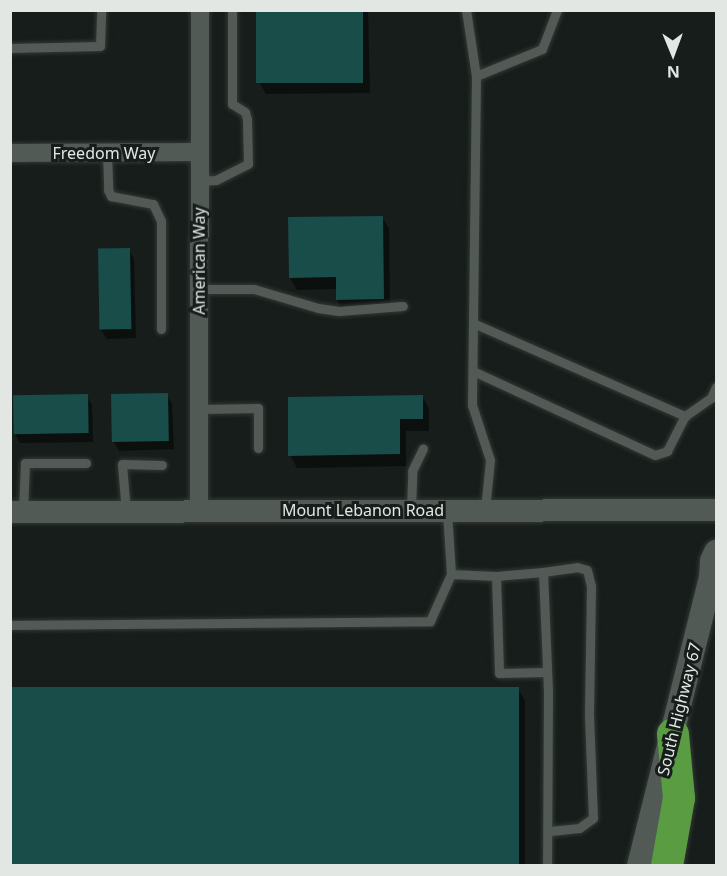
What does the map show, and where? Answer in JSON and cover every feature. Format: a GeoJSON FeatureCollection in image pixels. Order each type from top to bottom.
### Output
{"type":"FeatureCollection","features":[{"type":"Feature","properties":{"kind":"highway"},"geometry":{"type":"LineString","coordinates":[[667,866],[679,798],[673,734]]}},
{"type":"Feature","properties":{"kind":"main road","name":"South Highway 67"},"geometry":{"type":"LineString","coordinates":[[639,866],[714,574],[712,561],[717,552]]}},
{"type":"Feature","properties":{"kind":"street","name":"American Way"},"geometry":{"type":"LineString","coordinates":[[200,10],[198,152],[200,511]]}},
{"type":"Feature","properties":{"kind":"street","name":"Freedom Way"},"geometry":{"type":"LineString","coordinates":[[10,153],[198,152]]}},
{"type":"Feature","properties":{"kind":"street","name":"Mount Lebanon Road"},"geometry":{"type":"LineString","coordinates":[[17,512],[411,509],[717,510]]}},
{"type":"Feature","properties":{"kind":"lane"},"geometry":{"type":"LineString","coordinates":[[10,48],[100,46],[101,10]]}},
{"type":"Feature","properties":{"kind":"lane"},"geometry":{"type":"LineString","coordinates":[[198,181],[216,180],[248,164],[247,118],[245,112],[232,104],[232,10]]}},
{"type":"Feature","properties":{"kind":"lane"},"geometry":{"type":"LineString","coordinates":[[466,10],[476,76],[472,405],[490,460],[486,510]]}},
{"type":"Feature","properties":{"kind":"lane"},"geometry":{"type":"LineString","coordinates":[[476,76],[542,49],[557,10]]}},
{"type":"Feature","properties":{"kind":"lane"},"geometry":{"type":"LineString","coordinates":[[107,153],[108,190],[111,196],[153,204],[161,221],[161,329]]}},
{"type":"Feature","properties":{"kind":"lane"},"geometry":{"type":"LineString","coordinates":[[199,290],[254,288],[318,308],[339,310],[403,306]]}},
{"type":"Feature","properties":{"kind":"lane"},"geometry":{"type":"LineString","coordinates":[[473,323],[685,416]]}},
{"type":"Feature","properties":{"kind":"lane"},"geometry":{"type":"LineString","coordinates":[[473,371],[655,455],[667,451],[685,416],[711,398],[717,387]]}},
{"type":"Feature","properties":{"kind":"lane"},"geometry":{"type":"LineString","coordinates":[[199,409],[258,408],[258,448]]}},
{"type":"Feature","properties":{"kind":"lane"},"geometry":{"type":"LineString","coordinates":[[411,509],[414,463],[423,448]]}},
{"type":"Feature","properties":{"kind":"lane"},"geometry":{"type":"LineString","coordinates":[[17,512],[25,464],[86,463]]}},
{"type":"Feature","properties":{"kind":"lane"},"geometry":{"type":"LineString","coordinates":[[126,512],[122,464],[162,465]]}},
{"type":"Feature","properties":{"kind":"lane"},"geometry":{"type":"LineString","coordinates":[[10,626],[430,621],[451,574],[447,509]]}},
{"type":"Feature","properties":{"kind":"lane"},"geometry":{"type":"LineString","coordinates":[[451,574],[496,576],[577,567],[587,570],[591,586],[589,715],[593,818],[579,828],[548,831]]}},
{"type":"Feature","properties":{"kind":"lane"},"geometry":{"type":"LineString","coordinates":[[543,572],[547,672],[547,866]]}},
{"type":"Feature","properties":{"kind":"lane"},"geometry":{"type":"LineString","coordinates":[[496,576],[499,673],[547,672]]}},
{"type":"Feature","properties":{"kind":"building"},"geometry":{"type":"Polygon","coordinates":[[[256,10],[363,10],[363,83],[256,83],[256,10]]]}},
{"type":"Feature","properties":{"kind":"building"},"geometry":{"type":"Polygon","coordinates":[[[383,216],[384,299],[336,300],[336,277],[289,278],[288,217],[383,216]]]}},
{"type":"Feature","properties":{"kind":"building"},"geometry":{"type":"Polygon","coordinates":[[[130,248],[131,329],[99,330],[98,249],[130,248]]]}},
{"type":"Feature","properties":{"kind":"building"},"geometry":{"type":"Polygon","coordinates":[[[168,393],[169,441],[112,442],[111,394],[168,393]]]}},
{"type":"Feature","properties":{"kind":"building"},"geometry":{"type":"Polygon","coordinates":[[[88,394],[89,433],[14,434],[13,395],[88,394]]]}},
{"type":"Feature","properties":{"kind":"building"},"geometry":{"type":"Polygon","coordinates":[[[423,395],[423,419],[400,419],[400,454],[288,456],[288,397],[423,395]]]}},
{"type":"Feature","properties":{"kind":"building"},"geometry":{"type":"Polygon","coordinates":[[[10,687],[519,687],[519,866],[10,866],[10,687]]]}}]}
